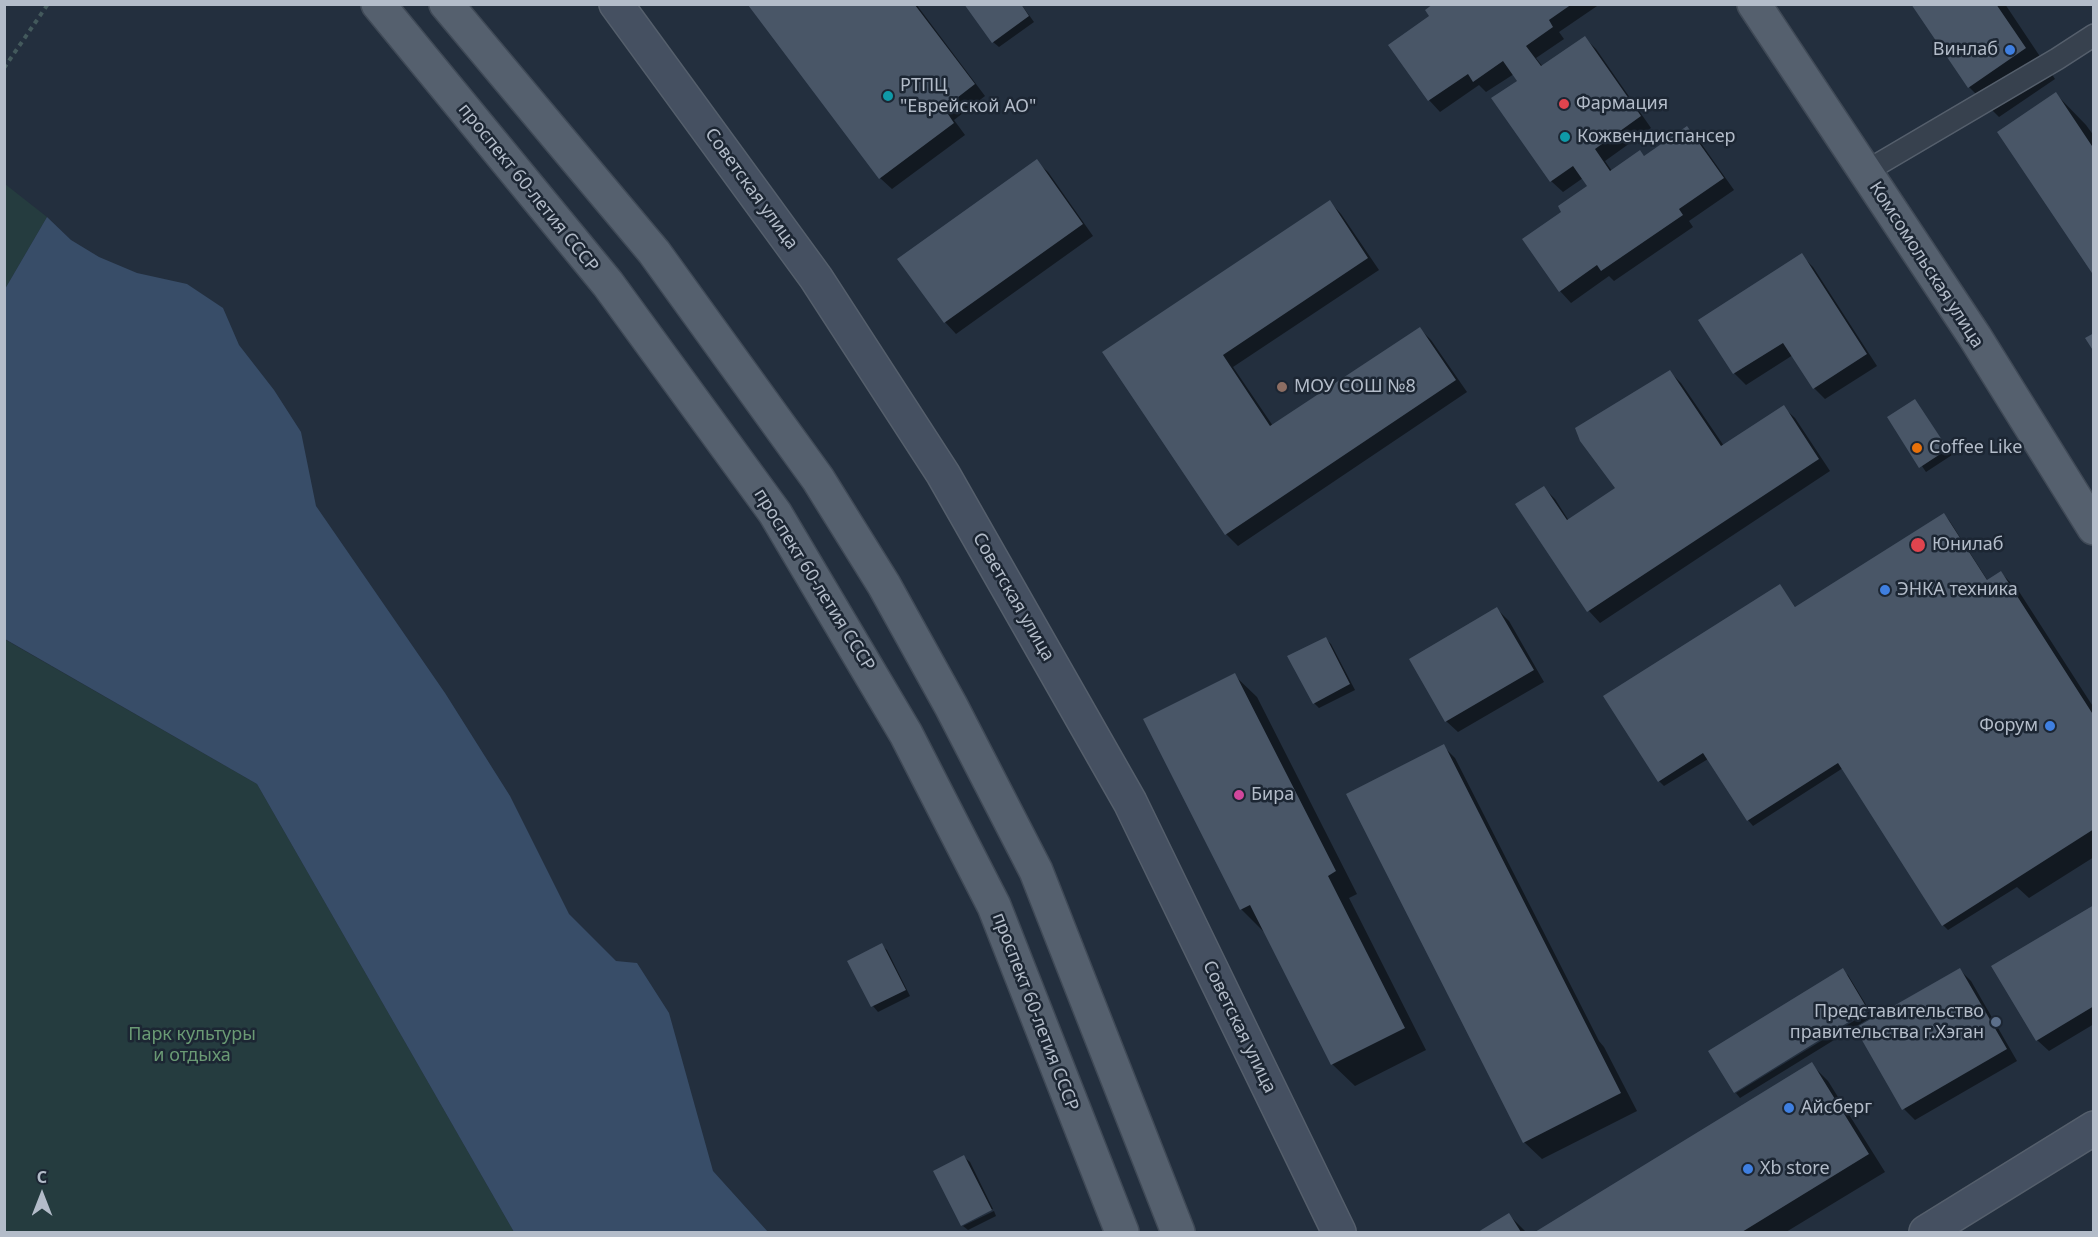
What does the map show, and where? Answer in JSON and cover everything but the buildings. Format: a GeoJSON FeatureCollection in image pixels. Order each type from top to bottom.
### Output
{"type":"FeatureCollection","features":[{"type":"Feature","properties":{"kind":"main road","name":"проспект 60-летия СССР"},"geometry":{"type":"LineString","coordinates":[[378,4],[608,284],[781,522],[906,734],[994,906],[1122,1233]]}},
{"type":"Feature","properties":{"kind":"main road"},"geometry":{"type":"LineString","coordinates":[[446,4],[654,252],[818,479],[884,585],[951,706],[1036,871],[1178,1233]]}},
{"type":"Feature","properties":{"kind":"main road","name":"Советская улица"},"geometry":{"type":"LineString","coordinates":[[616,4],[816,278],[943,474],[1130,802],[1339,1233]]}},
{"type":"Feature","properties":{"kind":"main road","name":"Комсомольская улица"},"geometry":{"type":"LineString","coordinates":[[1754,4],[1975,337],[2094,528]]}},
{"type":"Feature","properties":{"kind":"main road"},"geometry":{"type":"LineString","coordinates":[[1926,1233],[2094,1128]]}},
{"type":"Feature","properties":{"kind":"lane"},"geometry":{"type":"LineString","coordinates":[[1865,172],[2094,35]]}},
{"type":"Feature","properties":{"kind":"path"},"geometry":{"type":"LineString","coordinates":[[4,68],[48,4]]}},
{"type":"Feature","properties":{"kind":"green space"},"geometry":{"type":"Polygon","coordinates":[[[5,184],[47,217],[5,289],[5,184]]]}},
{"type":"Feature","properties":{"kind":"green space","name":"Парк культуры и отдыха"},"geometry":{"type":"Polygon","coordinates":[[[4,639],[257,784],[514,1232],[5,1232],[4,639]]]}},
{"type":"Feature","properties":{"kind":"water"},"geometry":{"type":"Polygon","coordinates":[[[47,217],[71,240],[99,257],[137,273],[187,284],[223,308],[239,345],[274,390],[301,432],[316,506],[445,693],[510,796],[569,914],[616,961],[637,963],[669,1013],[713,1171],[768,1232],[514,1232],[257,784],[5,639],[5,289],[47,217]]]}},
{"type":"Feature","properties":{"kind":"place","name":"Винлаб"},"geometry":{"type":"Point","coordinates":[2010,50]}},
{"type":"Feature","properties":{"kind":"place","name":"РТПЦ \"Еврейской АО\""},"geometry":{"type":"Point","coordinates":[888,96]}},
{"type":"Feature","properties":{"kind":"place","name":"Фармация"},"geometry":{"type":"Point","coordinates":[1564,104]}},
{"type":"Feature","properties":{"kind":"place","name":"Кожвендиспансер"},"geometry":{"type":"Point","coordinates":[1565,137]}},
{"type":"Feature","properties":{"kind":"place","name":"МОУ СОШ №8"},"geometry":{"type":"Point","coordinates":[1282,387]}},
{"type":"Feature","properties":{"kind":"place","name":"Coffee Like"},"geometry":{"type":"Point","coordinates":[1917,448]}},
{"type":"Feature","properties":{"kind":"place","name":"Юнилаб"},"geometry":{"type":"Point","coordinates":[1918,545]}},
{"type":"Feature","properties":{"kind":"place","name":"ЭНКА техника"},"geometry":{"type":"Point","coordinates":[1885,590]}},
{"type":"Feature","properties":{"kind":"place","name":"Форум"},"geometry":{"type":"Point","coordinates":[2050,726]}},
{"type":"Feature","properties":{"kind":"place","name":"Бира"},"geometry":{"type":"Point","coordinates":[1239,795]}},
{"type":"Feature","properties":{"kind":"place","name":"Представительство правительства г.Хэган"},"geometry":{"type":"Point","coordinates":[1996,1022]}},
{"type":"Feature","properties":{"kind":"place","name":"Айсберг"},"geometry":{"type":"Point","coordinates":[1789,1108]}},
{"type":"Feature","properties":{"kind":"place","name":"Xb store"},"geometry":{"type":"Point","coordinates":[1748,1169]}}]}
